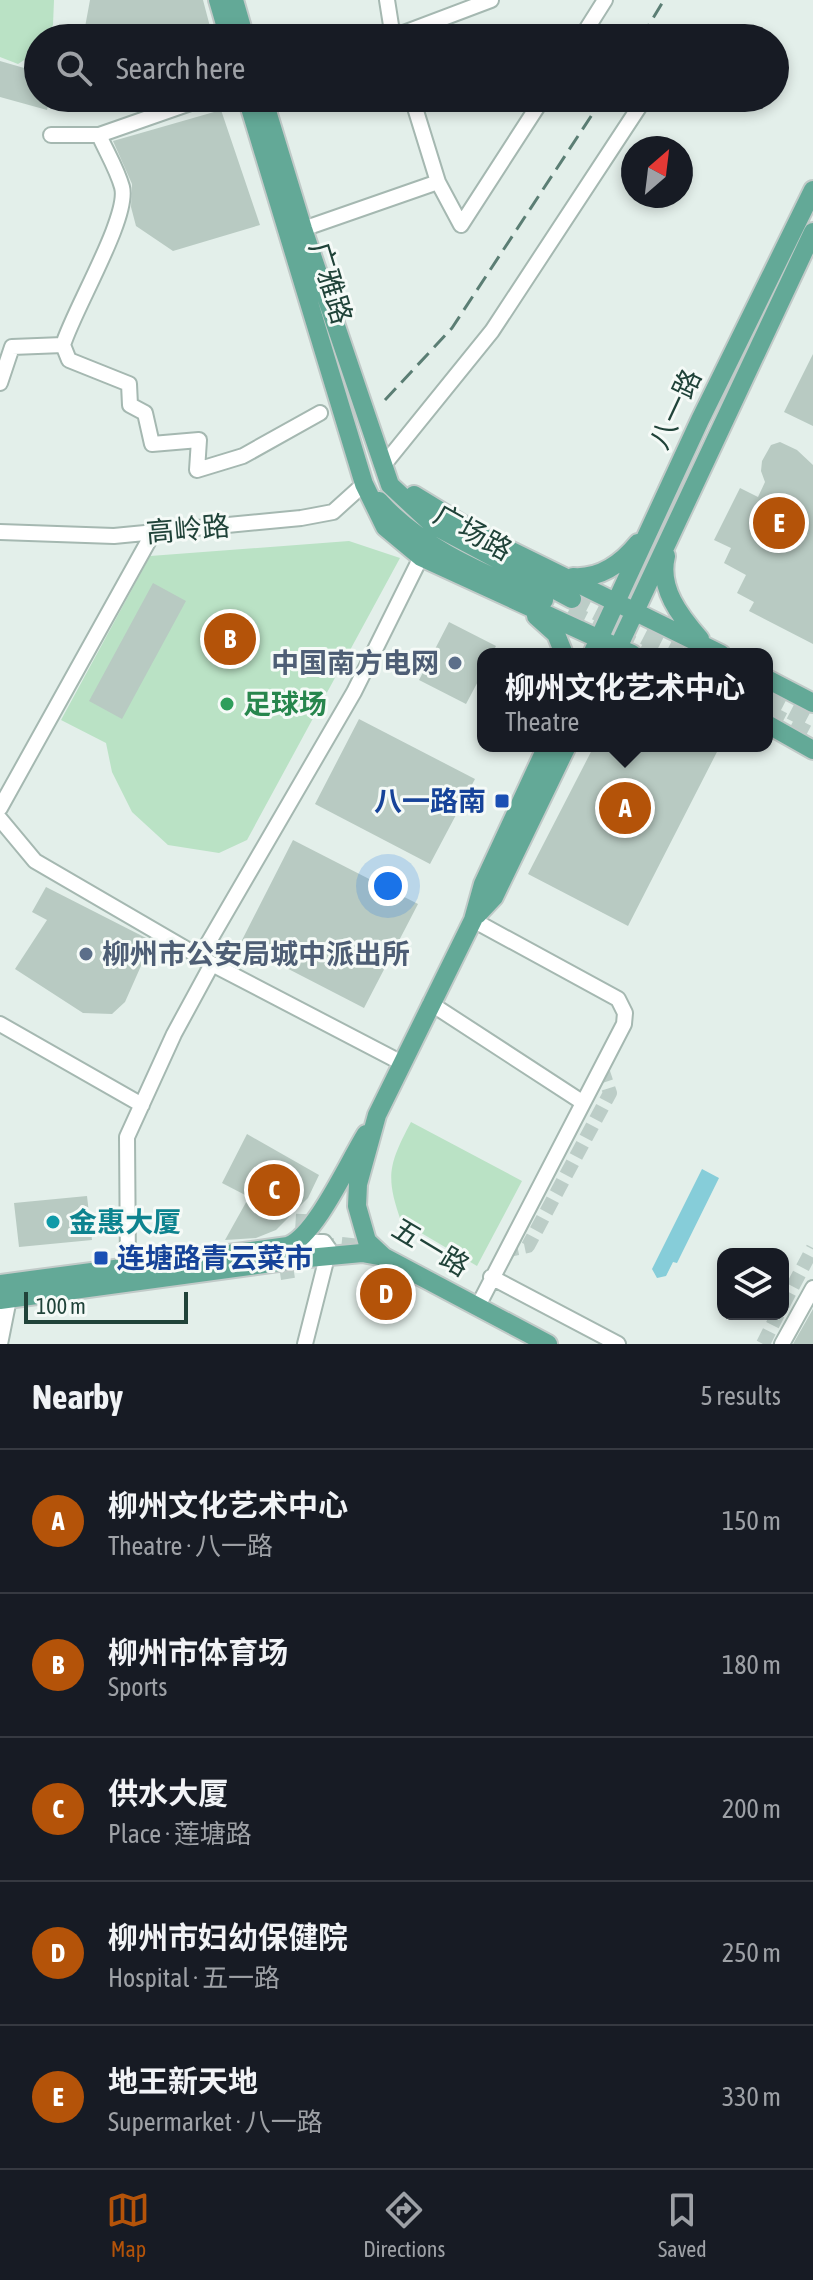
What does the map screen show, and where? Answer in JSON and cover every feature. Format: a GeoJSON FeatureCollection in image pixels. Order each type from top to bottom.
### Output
{"type":"FeatureCollection","features":[{"type":"Feature","properties":{"kind":"main road"},"geometry":{"type":"LineString","coordinates":[[218,0],[225,24]]}},
{"type":"Feature","properties":{"kind":"main road"},"geometry":{"type":"LineString","coordinates":[[234,0],[241,24]]}},
{"type":"Feature","properties":{"kind":"main road","name":"广雅路"},"geometry":{"type":"LineString","coordinates":[[251,112],[364,484],[385,527],[421,557],[518,602]]}},
{"type":"Feature","properties":{"kind":"main road","name":"广雅路"},"geometry":{"type":"LineString","coordinates":[[267,112],[382,467]]}},
{"type":"Feature","properties":{"kind":"main road","name":"八一路"},"geometry":{"type":"LineString","coordinates":[[596,646],[813,190]]}},
{"type":"Feature","properties":{"kind":"main road","name":"八一路"},"geometry":{"type":"LineString","coordinates":[[623,648],[636,611],[671,535],[808,256],[813,232]]}},
{"type":"Feature","properties":{"kind":"main road"},"geometry":{"type":"LineString","coordinates":[[382,467],[424,504],[453,521],[710,648]]}},
{"type":"Feature","properties":{"kind":"main road","name":"广场路"},"geometry":{"type":"LineString","coordinates":[[364,484],[396,520],[430,546],[570,605],[433,525],[390,485],[382,467]]}},
{"type":"Feature","properties":{"kind":"main road"},"geometry":{"type":"LineString","coordinates":[[564,577],[591,579],[624,560],[650,529]]}},
{"type":"Feature","properties":{"kind":"main road"},"geometry":{"type":"LineString","coordinates":[[671,535],[662,569],[669,592],[676,609],[712,648]]}},
{"type":"Feature","properties":{"kind":"main road"},"geometry":{"type":"LineString","coordinates":[[518,602],[596,646]]}},
{"type":"Feature","properties":{"kind":"main road"},"geometry":{"type":"LineString","coordinates":[[518,602],[556,634],[562,648]]}},
{"type":"Feature","properties":{"kind":"main road"},"geometry":{"type":"LineString","coordinates":[[773,682],[813,703]]}},
{"type":"Feature","properties":{"kind":"main road"},"geometry":{"type":"LineString","coordinates":[[773,727],[813,750]]}},
{"type":"Feature","properties":{"kind":"main road"},"geometry":{"type":"LineString","coordinates":[[400,1062],[473,920],[483,884],[544,752]]}},
{"type":"Feature","properties":{"kind":"main road"},"geometry":{"type":"LineString","coordinates":[[473,920],[494,897],[564,752]]}},
{"type":"Feature","properties":{"kind":"main road","name":"五一路"},"geometry":{"type":"LineString","coordinates":[[400,1062],[377,1115],[358,1184],[357,1206],[367,1241],[384,1257],[548,1344]]}},
{"type":"Feature","properties":{"kind":"main road"},"geometry":{"type":"LineString","coordinates":[[3,1294],[128,1268],[273,1250],[299,1242],[313,1226],[377,1115]]}},
{"type":"Feature","properties":{"kind":"main road"},"geometry":{"type":"LineString","coordinates":[[3,1294],[329,1256],[362,1253],[384,1257]]}},
{"type":"Feature","properties":{"kind":"street"},"geometry":{"type":"LineString","coordinates":[[387,0],[391,24]]}},
{"type":"Feature","properties":{"kind":"street"},"geometry":{"type":"LineString","coordinates":[[427,24],[491,0]]}},
{"type":"Feature","properties":{"kind":"street"},"geometry":{"type":"LineString","coordinates":[[590,24],[605,0]]}},
{"type":"Feature","properties":{"kind":"street"},"geometry":{"type":"LineString","coordinates":[[51,135],[99,135],[165,112]]}},
{"type":"Feature","properties":{"kind":"street"},"geometry":{"type":"LineString","coordinates":[[416,112],[438,182],[461,225],[534,112]]}},
{"type":"Feature","properties":{"kind":"street"},"geometry":{"type":"LineString","coordinates":[[382,467],[492,331],[636,112]]}},
{"type":"Feature","properties":{"kind":"street"},"geometry":{"type":"LineString","coordinates":[[99,135],[123,189],[117,222],[71,320],[63,345],[69,360],[129,384],[130,405],[145,413],[152,444],[199,440],[197,470],[243,456],[320,413]]}},
{"type":"Feature","properties":{"kind":"street"},"geometry":{"type":"LineString","coordinates":[[303,229],[438,182]]}},
{"type":"Feature","properties":{"kind":"street"},"geometry":{"type":"LineString","coordinates":[[0,383],[12,347],[63,345]]}},
{"type":"Feature","properties":{"kind":"street","name":"高岭路"},"geometry":{"type":"LineString","coordinates":[[0,532],[114,536],[333,512],[364,484]]}},
{"type":"Feature","properties":{"kind":"street"},"geometry":{"type":"LineString","coordinates":[[0,808],[153,533]]}},
{"type":"Feature","properties":{"kind":"street"},"geometry":{"type":"LineString","coordinates":[[128,1268],[127,1137],[206,960],[354,692],[421,557]]}},
{"type":"Feature","properties":{"kind":"street"},"geometry":{"type":"LineString","coordinates":[[0,819],[35,861],[206,960],[400,1062]]}},
{"type":"Feature","properties":{"kind":"street"},"geometry":{"type":"LineString","coordinates":[[473,920],[618,999],[625,1013],[624,1024],[478,1306]]}},
{"type":"Feature","properties":{"kind":"street"},"geometry":{"type":"LineString","coordinates":[[430,1003],[582,1102]]}},
{"type":"Feature","properties":{"kind":"street"},"geometry":{"type":"LineString","coordinates":[[0,1024],[142,1105]]}},
{"type":"Feature","properties":{"kind":"street"},"geometry":{"type":"LineString","coordinates":[[299,1242],[324,1242],[329,1256],[305,1344]]}},
{"type":"Feature","properties":{"kind":"street"},"geometry":{"type":"LineString","coordinates":[[491,1277],[618,1344]]}},
{"type":"Feature","properties":{"kind":"street"},"geometry":{"type":"LineString","coordinates":[[782,1344],[813,1288]]}},
{"type":"Feature","properties":{"kind":"street"},"geometry":{"type":"LineString","coordinates":[[0,1344],[3,1294]]}},
{"type":"Feature","properties":{"kind":"green space"},"geometry":{"type":"Polygon","coordinates":[[[0,0],[54,0],[53,24],[24,24],[24,60],[18,64],[0,57],[0,0]]]}},
{"type":"Feature","properties":{"kind":"green space"},"geometry":{"type":"Polygon","coordinates":[[[349,541],[400,558],[247,840],[219,853],[168,845],[132,812],[112,772],[106,743],[61,720],[150,556],[349,541]]]}},
{"type":"Feature","properties":{"kind":"green space"},"geometry":{"type":"Polygon","coordinates":[[[411,1122],[522,1181],[477,1266],[401,1221],[391,1181],[392,1170],[411,1122]]]}},
{"type":"Feature","properties":{"kind":"water"},"geometry":{"type":"Polygon","coordinates":[[[702,1169],[719,1178],[677,1263],[673,1262],[666,1276],[657,1278],[652,1269],[702,1169]]]}},
{"type":"Feature","properties":{"kind":"building"},"geometry":{"type":"Polygon","coordinates":[[[90,0],[203,0],[209,24],[86,24],[90,0]]]}},
{"type":"Feature","properties":{"kind":"building"},"geometry":{"type":"Polygon","coordinates":[[[0,61],[24,68],[24,104],[0,97],[0,61]]]}},
{"type":"Feature","properties":{"kind":"building"},"geometry":{"type":"Polygon","coordinates":[[[222,112],[260,225],[173,251],[136,226],[131,207],[132,184],[113,141],[222,112]]]}},
{"type":"Feature","properties":{"kind":"building"},"geometry":{"type":"Polygon","coordinates":[[[813,354],[813,426],[784,412],[813,354]]]}},
{"type":"Feature","properties":{"kind":"building"},"geometry":{"type":"Polygon","coordinates":[[[780,442],[797,450],[813,465],[813,644],[749,611],[754,602],[737,593],[746,575],[724,563],[731,548],[714,540],[740,488],[758,497],[765,482],[761,471],[762,461],[771,445],[780,442]]]}},
{"type":"Feature","properties":{"kind":"building"},"geometry":{"type":"Polygon","coordinates":[[[153,583],[186,601],[122,719],[89,701],[153,583]]]}},
{"type":"Feature","properties":{"kind":"building","name":"中国南方电网"},"geometry":{"type":"Polygon","coordinates":[[[449,622],[496,646],[477,648],[477,683],[466,704],[419,680],[449,622]]]}},
{"type":"Feature","properties":{"kind":"building"},"geometry":{"type":"Polygon","coordinates":[[[359,719],[475,779],[430,864],[315,804],[359,719]]]}},
{"type":"Feature","properties":{"kind":"building"},"geometry":{"type":"Polygon","coordinates":[[[591,752],[717,752],[628,926],[528,874],[591,752]]]}},
{"type":"Feature","properties":{"kind":"building"},"geometry":{"type":"Polygon","coordinates":[[[293,840],[418,904],[364,1008],[240,944],[293,840]]]}},
{"type":"Feature","properties":{"kind":"building","name":"柳州市公安局城中派出所"},"geometry":{"type":"Polygon","coordinates":[[[46,887],[152,941],[125,1002],[112,1014],[83,1013],[15,969],[47,920],[32,912],[46,887]]]}},
{"type":"Feature","properties":{"kind":"building"},"geometry":{"type":"Polygon","coordinates":[[[247,1134],[319,1175],[308,1198],[276,1230],[256,1238],[225,1240],[249,1197],[222,1183],[247,1134]]]}},
{"type":"Feature","properties":{"kind":"building","name":"金惠大厦"},"geometry":{"type":"Polygon","coordinates":[[[87,1196],[92,1240],[19,1247],[14,1203],[87,1196]]]}},
{"type":"Feature","properties":{"kind":"building"},"geometry":{"type":"Polygon","coordinates":[[[813,1309],[813,1344],[793,1344],[813,1309]]]}},
{"type":"Feature","properties":{"kind":"tunnel"},"geometry":{"type":"LineString","coordinates":[[572,599],[668,648]]}},
{"type":"Feature","properties":{"kind":"tunnel"},"geometry":{"type":"LineString","coordinates":[[568,612],[639,648]]}},
{"type":"Feature","properties":{"kind":"tunnel"},"geometry":{"type":"LineString","coordinates":[[773,701],[813,722]]}},
{"type":"Feature","properties":{"kind":"tunnel"},"geometry":{"type":"LineString","coordinates":[[773,716],[813,737]]}},
{"type":"Feature","properties":{"kind":"tunnel"},"geometry":{"type":"LineString","coordinates":[[504,1251],[528,1246],[610,1093],[601,1066]]}},
{"type":"Feature","properties":{"kind":"tunnel"},"geometry":{"type":"LineString","coordinates":[[280,1273],[300,1270],[303,1214]]}},
{"type":"Feature","properties":{"kind":"tunnel"},"geometry":{"type":"LineString","coordinates":[[300,1250],[341,1244],[369,1247]]}},
{"type":"Feature","properties":{"kind":"tunnel"},"geometry":{"type":"LineString","coordinates":[[789,1294],[813,1248]]}},
{"type":"Feature","properties":{"kind":"tunnel"},"geometry":{"type":"LineString","coordinates":[[763,1344],[775,1320]]}},
{"type":"Feature","properties":{"kind":"railway"},"geometry":{"type":"LineString","coordinates":[[649,24],[664,0]]}},
{"type":"Feature","properties":{"kind":"railway"},"geometry":{"type":"LineString","coordinates":[[385,400],[452,328],[594,112]]}},
{"type":"Feature","properties":{"kind":"place","name":"地王新天地"},"geometry":{"type":"Point","coordinates":[779,523]}},
{"type":"Feature","properties":{"kind":"place","name":"柳州市体育场"},"geometry":{"type":"Point","coordinates":[230,639]}},
{"type":"Feature","properties":{"kind":"place","name":"中国南方电网"},"geometry":{"type":"Point","coordinates":[455,663]}},
{"type":"Feature","properties":{"kind":"place","name":"足球场"},"geometry":{"type":"Point","coordinates":[227,704]}},
{"type":"Feature","properties":{"kind":"place","name":"八一路南"},"geometry":{"type":"Point","coordinates":[502,801]}},
{"type":"Feature","properties":{"kind":"place","name":"柳州文化艺术中心"},"geometry":{"type":"Point","coordinates":[625,808]}},
{"type":"Feature","properties":{"kind":"place","name":"柳州市公安局城中派出所"},"geometry":{"type":"Point","coordinates":[86,954]}},
{"type":"Feature","properties":{"kind":"place","name":"供水大厦"},"geometry":{"type":"Point","coordinates":[274,1190]}},
{"type":"Feature","properties":{"kind":"place","name":"金惠大厦"},"geometry":{"type":"Point","coordinates":[53,1222]}},
{"type":"Feature","properties":{"kind":"place","name":"连塘路青云菜市"},"geometry":{"type":"Point","coordinates":[101,1258]}},
{"type":"Feature","properties":{"kind":"place","name":"柳州市妇幼保健院"},"geometry":{"type":"Point","coordinates":[386,1294]}}]}
